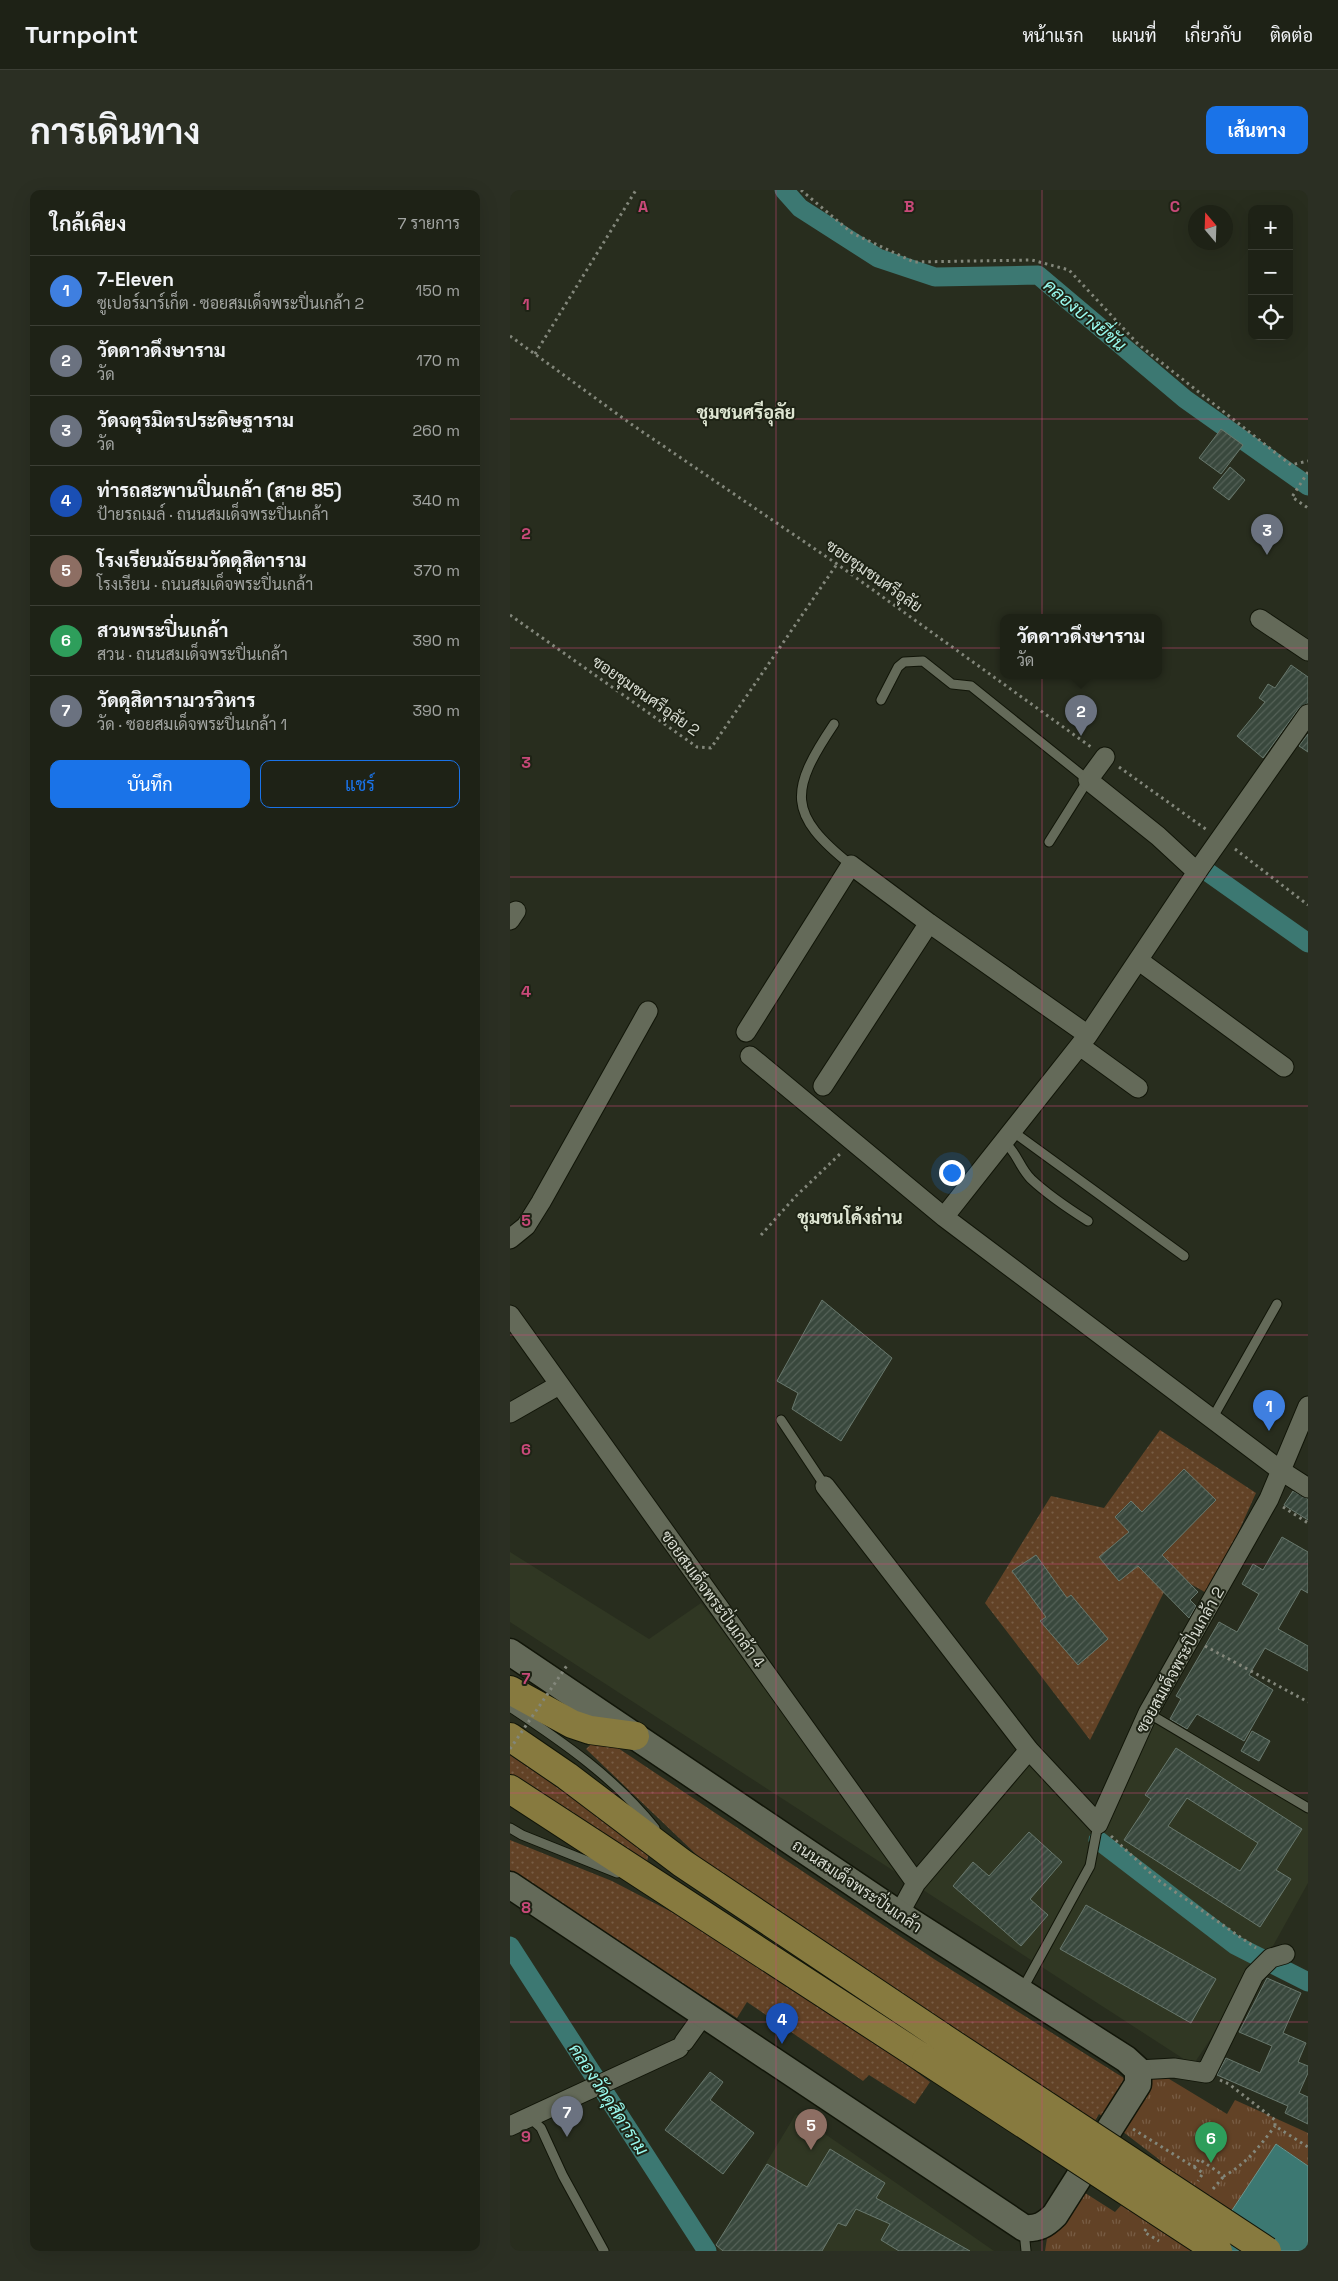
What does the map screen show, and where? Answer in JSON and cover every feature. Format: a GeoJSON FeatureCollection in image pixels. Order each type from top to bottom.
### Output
{"type":"FeatureCollection","features":[{"type":"Feature","properties":{"kind":"main road","name":"ถนนสมเด็จพระปิ่นเกล้า"},"geometry":{"type":"LineString","coordinates":[[510,1652],[898,1914],[1126,2059],[1138,2070]]}},
{"type":"Feature","properties":{"kind":"main road"},"geometry":{"type":"LineString","coordinates":[[510,1690],[572,1724],[606,1734],[635,1736]]}},
{"type":"Feature","properties":{"kind":"main road"},"geometry":{"type":"LineString","coordinates":[[510,1737],[567,1776],[682,1863],[1267,2251]]}},
{"type":"Feature","properties":{"kind":"main road"},"geometry":{"type":"LineString","coordinates":[[510,1789],[1218,2251]]}},
{"type":"Feature","properties":{"kind":"main road"},"geometry":{"type":"LineString","coordinates":[[510,1885],[704,2014],[1025,2239],[1034,2229],[1046,2224],[1055,2215],[1138,2084],[1138,2070]]}},
{"type":"Feature","properties":{"kind":"street"},"geometry":{"type":"LineString","coordinates":[[1260,619],[1308,651]]}},
{"type":"Feature","properties":{"kind":"street"},"geometry":{"type":"LineString","coordinates":[[944,1217],[1084,1040],[1197,872],[1308,714]]}},
{"type":"Feature","properties":{"kind":"street"},"geometry":{"type":"LineString","coordinates":[[1105,757],[1088,780],[1158,836],[1197,872]]}},
{"type":"Feature","properties":{"kind":"street"},"geometry":{"type":"LineString","coordinates":[[746,1032],[851,865],[1084,1040],[1138,1088]]}},
{"type":"Feature","properties":{"kind":"street"},"geometry":{"type":"LineString","coordinates":[[823,1086],[928,923]]}},
{"type":"Feature","properties":{"kind":"street"},"geometry":{"type":"LineString","coordinates":[[1138,960],[1284,1067]]}},
{"type":"Feature","properties":{"kind":"street"},"geometry":{"type":"LineString","coordinates":[[510,1239],[526,1226],[541,1202],[648,1011]]}},
{"type":"Feature","properties":{"kind":"street"},"geometry":{"type":"LineString","coordinates":[[750,1056],[814,1107],[852,1142],[944,1217],[1280,1470],[1308,1488]]}},
{"type":"Feature","properties":{"kind":"street","name":"ซอยสมเด็จพระปิ่นเกล้า 4"},"geometry":{"type":"LineString","coordinates":[[510,1315],[916,1883]]}},
{"type":"Feature","properties":{"kind":"street"},"geometry":{"type":"LineString","coordinates":[[510,1413],[559,1385]]}},
{"type":"Feature","properties":{"kind":"street","name":"ซอยสมเด็จพระปิ่นเกล้า 2"},"geometry":{"type":"LineString","coordinates":[[1098,1824],[1148,1713],[1192,1639],[1270,1499],[1280,1470],[1308,1406]]}},
{"type":"Feature","properties":{"kind":"street"},"geometry":{"type":"LineString","coordinates":[[825,1486],[1029,1750],[1098,1824]]}},
{"type":"Feature","properties":{"kind":"street"},"geometry":{"type":"LineString","coordinates":[[898,1914],[916,1883],[1029,1750]]}},
{"type":"Feature","properties":{"kind":"street"},"geometry":{"type":"LineString","coordinates":[[1138,2070],[1174,2068],[1206,2073],[1254,1975],[1278,1956]]}},
{"type":"Feature","properties":{"kind":"street"},"geometry":{"type":"LineString","coordinates":[[510,2126],[608,2082],[682,2045],[704,2014]]}},
{"type":"Feature","properties":{"kind":"lane"},"geometry":{"type":"LineString","coordinates":[[881,700],[898,668],[904,662],[923,661],[952,684],[971,686],[1088,780],[1049,842]]}},
{"type":"Feature","properties":{"kind":"lane"},"geometry":{"type":"LineString","coordinates":[[834,724],[815,752],[803,780],[802,810],[812,829],[825,844],[851,865]]}},
{"type":"Feature","properties":{"kind":"lane"},"geometry":{"type":"LineString","coordinates":[[1008,1136],[1022,1168],[1031,1179],[1088,1221]]}},
{"type":"Feature","properties":{"kind":"lane"},"geometry":{"type":"LineString","coordinates":[[1008,1136],[1184,1256]]}},
{"type":"Feature","properties":{"kind":"lane"},"geometry":{"type":"LineString","coordinates":[[1212,1419],[1277,1304]]}},
{"type":"Feature","properties":{"kind":"lane"},"geometry":{"type":"LineString","coordinates":[[781,1420],[825,1486]]}},
{"type":"Feature","properties":{"kind":"lane"},"geometry":{"type":"LineString","coordinates":[[510,1707],[569,1746],[636,1805],[682,1863]]}},
{"type":"Feature","properties":{"kind":"lane"},"geometry":{"type":"LineString","coordinates":[[1148,1713],[1308,1808]]}},
{"type":"Feature","properties":{"kind":"lane"},"geometry":{"type":"LineString","coordinates":[[1021,1993],[1090,1866],[1098,1824]]}},
{"type":"Feature","properties":{"kind":"lane"},"geometry":{"type":"LineString","coordinates":[[510,1829],[675,1895]]}},
{"type":"Feature","properties":{"kind":"lane"},"geometry":{"type":"LineString","coordinates":[[529,2117],[541,2128],[563,2176],[604,2251]]}},
{"type":"Feature","properties":{"kind":"path"},"geometry":{"type":"LineString","coordinates":[[535,354],[636,190]]}},
{"type":"Feature","properties":{"kind":"path"},"geometry":{"type":"LineString","coordinates":[[801,190],[852,233],[914,262],[1032,260],[1069,270],[1145,350],[1291,465],[1308,461]]}},
{"type":"Feature","properties":{"kind":"path","name":"ซอยชุมชนศรีอุลัย"},"geometry":{"type":"LineString","coordinates":[[510,336],[631,424],[837,564],[1221,839],[1308,905]]}},
{"type":"Feature","properties":{"kind":"path"},"geometry":{"type":"LineString","coordinates":[[1308,472],[1292,497],[1308,508]]}},
{"type":"Feature","properties":{"kind":"path","name":"ซอยชุมชนศรีอุลัย 2"},"geometry":{"type":"LineString","coordinates":[[510,616],[698,747],[711,748],[837,564]]}},
{"type":"Feature","properties":{"kind":"path"},"geometry":{"type":"LineString","coordinates":[[761,1235],[796,1196],[852,1142]]}},
{"type":"Feature","properties":{"kind":"path"},"geometry":{"type":"LineString","coordinates":[[1270,1499],[1308,1522]]}},
{"type":"Feature","properties":{"kind":"path"},"geometry":{"type":"LineString","coordinates":[[1192,1639],[1308,1702]]}},
{"type":"Feature","properties":{"kind":"path"},"geometry":{"type":"LineString","coordinates":[[510,1749],[568,1664]]}},
{"type":"Feature","properties":{"kind":"path"},"geometry":{"type":"LineString","coordinates":[[1098,1824],[1158,1880],[1278,1956]]}},
{"type":"Feature","properties":{"kind":"path"},"geometry":{"type":"LineString","coordinates":[[1130,2127],[1194,2167],[1199,2159],[1224,2176],[1237,2169],[1259,2148],[1275,2126],[1275,2120],[1229,2084],[1206,2073]]}},
{"type":"Feature","properties":{"kind":"path"},"geometry":{"type":"LineString","coordinates":[[1275,2126],[1308,2148]]}},
{"type":"Feature","properties":{"kind":"shaded area"},"geometry":{"type":"Polygon","coordinates":[[[510,1552],[649,1639],[701,1603],[914,1874],[1042,1747],[1073,1788],[1095,1809],[1146,1705],[1308,1801],[1308,1883],[1269,1953],[1193,2065],[510,1622],[510,1552]]]}},
{"type":"Feature","properties":{"kind":"shaded area"},"geometry":{"type":"Polygon","coordinates":[[[796,2114],[994,2251],[719,2251],[716,2245],[796,2114]]]}},
{"type":"Feature","properties":{"kind":"green space"},"geometry":{"type":"Polygon","coordinates":[[[1160,1430],[1256,1493],[1210,1595],[1173,1574],[1090,1740],[985,1603],[1051,1496],[1104,1508],[1160,1430]]]}},
{"type":"Feature","properties":{"kind":"green space"},"geometry":{"type":"Polygon","coordinates":[[[600,1736],[934,1959],[1143,2090],[1118,2128],[1099,2114],[1093,2124],[701,1859],[586,1749],[600,1736]]]}},
{"type":"Feature","properties":{"kind":"green space"},"geometry":{"type":"Polygon","coordinates":[[[510,1755],[649,1849],[647,1863],[510,1777],[510,1755]]]}},
{"type":"Feature","properties":{"kind":"green space"},"geometry":{"type":"Polygon","coordinates":[[[510,1840],[612,1881],[710,1932],[873,2040],[930,2082],[915,2104],[869,2075],[863,2081],[747,2002],[737,2018],[527,1884],[510,1870],[510,1840]]]}},
{"type":"Feature","properties":{"kind":"green space"},"geometry":{"type":"Polygon","coordinates":[[[1156,2071],[1227,2114],[1235,2100],[1308,2133],[1308,2166],[1277,2144],[1205,2251],[1045,2251],[1048,2232],[1082,2191],[1115,2212],[1161,2161],[1118,2128],[1156,2071]]]}},
{"type":"Feature","properties":{"kind":"water"},"geometry":{"type":"Polygon","coordinates":[[[1276,2144],[1308,2166],[1308,2251],[1205,2251],[1276,2144]]]}},
{"type":"Feature","properties":{"kind":"building"},"geometry":{"type":"Polygon","coordinates":[[[1221,429],[1243,445],[1221,474],[1199,458],[1221,429]]]}},
{"type":"Feature","properties":{"kind":"building"},"geometry":{"type":"Polygon","coordinates":[[[1230,467],[1245,480],[1229,500],[1213,488],[1230,467]]]}},
{"type":"Feature","properties":{"kind":"building"},"geometry":{"type":"Polygon","coordinates":[[[1291,665],[1308,677],[1308,703],[1299,708],[1263,758],[1237,736],[1265,702],[1259,698],[1268,684],[1275,688],[1291,665]]]}},
{"type":"Feature","properties":{"kind":"building"},"geometry":{"type":"Polygon","coordinates":[[[1308,734],[1308,752],[1299,746],[1308,734]]]}},
{"type":"Feature","properties":{"kind":"building"},"geometry":{"type":"Polygon","coordinates":[[[822,1300],[892,1358],[841,1441],[792,1409],[798,1393],[777,1381],[822,1300]]]}},
{"type":"Feature","properties":{"kind":"building"},"geometry":{"type":"Polygon","coordinates":[[[1184,1469],[1216,1500],[1162,1555],[1198,1592],[1190,1600],[1196,1606],[1189,1618],[1138,1566],[1119,1581],[1099,1557],[1129,1532],[1115,1517],[1131,1501],[1142,1512],[1184,1469]]]}},
{"type":"Feature","properties":{"kind":"building"},"geometry":{"type":"Polygon","coordinates":[[[1293,1491],[1308,1499],[1308,1520],[1284,1505],[1293,1491]]]}},
{"type":"Feature","properties":{"kind":"building"},"geometry":{"type":"Polygon","coordinates":[[[1282,1537],[1308,1552],[1308,1593],[1301,1589],[1278,1629],[1308,1646],[1308,1671],[1265,1648],[1249,1675],[1273,1690],[1244,1741],[1197,1714],[1187,1729],[1170,1719],[1181,1699],[1176,1696],[1219,1622],[1237,1632],[1259,1594],[1242,1584],[1253,1564],[1263,1570],[1282,1537]]]}},
{"type":"Feature","properties":{"kind":"building"},"geometry":{"type":"Polygon","coordinates":[[[1036,1555],[1067,1598],[1071,1595],[1108,1639],[1078,1665],[1040,1621],[1046,1617],[1012,1571],[1036,1555]]]}},
{"type":"Feature","properties":{"kind":"building"},"geometry":{"type":"Polygon","coordinates":[[[1252,1731],[1270,1741],[1259,1761],[1241,1751],[1252,1731]]]}},
{"type":"Feature","properties":{"kind":"building"},"geometry":{"type":"Polygon","coordinates":[[[1176,1748],[1302,1829],[1276,1870],[1291,1879],[1260,1927],[1124,1840],[1151,1799],[1145,1795],[1176,1748]],[[1187,1798],[1168,1826],[1240,1871],[1258,1843],[1187,1798]]]}},
{"type":"Feature","properties":{"kind":"building"},"geometry":{"type":"Polygon","coordinates":[[[1029,1832],[1062,1862],[1030,1899],[1048,1915],[1021,1946],[953,1886],[973,1862],[989,1876],[1029,1832]]]}},
{"type":"Feature","properties":{"kind":"building"},"geometry":{"type":"Polygon","coordinates":[[[1086,1905],[1216,1979],[1191,2023],[1060,1949],[1086,1905]]]}},
{"type":"Feature","properties":{"kind":"building"},"geometry":{"type":"Polygon","coordinates":[[[1267,1978],[1301,1993],[1283,2033],[1306,2043],[1298,2062],[1308,2066],[1308,2073],[1299,2093],[1308,2097],[1308,2124],[1285,2113],[1288,2106],[1217,2075],[1226,2058],[1260,2073],[1272,2046],[1239,2032],[1267,1978]]]}},
{"type":"Feature","properties":{"kind":"building"},"geometry":{"type":"Polygon","coordinates":[[[710,2072],[723,2082],[710,2100],[754,2133],[723,2174],[665,2130],[710,2072]]]}},
{"type":"Feature","properties":{"kind":"building"},"geometry":{"type":"Polygon","coordinates":[[[830,2149],[885,2183],[876,2198],[970,2251],[899,2251],[881,2240],[890,2224],[856,2209],[846,2226],[838,2223],[822,2251],[723,2251],[716,2245],[767,2164],[807,2187],[830,2149]]]}},
{"type":"Feature","properties":{"kind":"waterway","name":"คลองบางยี่ขัน"},"geometry":{"type":"LineString","coordinates":[[784,190],[800,208],[878,258],[935,277],[1038,275],[1185,399],[1308,486]]}},
{"type":"Feature","properties":{"kind":"waterway"},"geometry":{"type":"LineString","coordinates":[[1209,873],[1308,943]]}},
{"type":"Feature","properties":{"kind":"waterway"},"geometry":{"type":"LineString","coordinates":[[1098,1840],[1235,1945],[1308,1982]]}},
{"type":"Feature","properties":{"kind":"waterway","name":"คลองวัดดุสิดาราม"},"geometry":{"type":"LineString","coordinates":[[510,1946],[707,2251]]}},
{"type":"Feature","properties":{"kind":"place","name":"วัดจตุรมิตรประดิษฐาราม"},"geometry":{"type":"Point","coordinates":[1267,555]}},
{"type":"Feature","properties":{"kind":"place","name":"วัดดาวดึงษาราม"},"geometry":{"type":"Point","coordinates":[1081,736]}},
{"type":"Feature","properties":{"kind":"place","name":"7-Eleven"},"geometry":{"type":"Point","coordinates":[1269,1431]}},
{"type":"Feature","properties":{"kind":"place","name":"ท่ารถสะพานปิ่นเกล้า (สาย 85)"},"geometry":{"type":"Point","coordinates":[782,2044]}},
{"type":"Feature","properties":{"kind":"place","name":"วัดดุสิดารามวรวิหาร"},"geometry":{"type":"Point","coordinates":[567,2137]}},
{"type":"Feature","properties":{"kind":"place","name":"โรงเรียนมัธยมวัดดุสิตาราม"},"geometry":{"type":"Point","coordinates":[811,2150]}},
{"type":"Feature","properties":{"kind":"place","name":"สวนพระปิ่นเกล้า"},"geometry":{"type":"Point","coordinates":[1211,2163]}},
{"type":"Feature","properties":{"kind":"district","name":"ชุมชนศรีอุลัย"},"geometry":{"type":"Point","coordinates":[746,412]}},
{"type":"Feature","properties":{"kind":"district","name":"ชุมชนโค้งถ่าน"},"geometry":{"type":"Point","coordinates":[850,1217]}}]}
